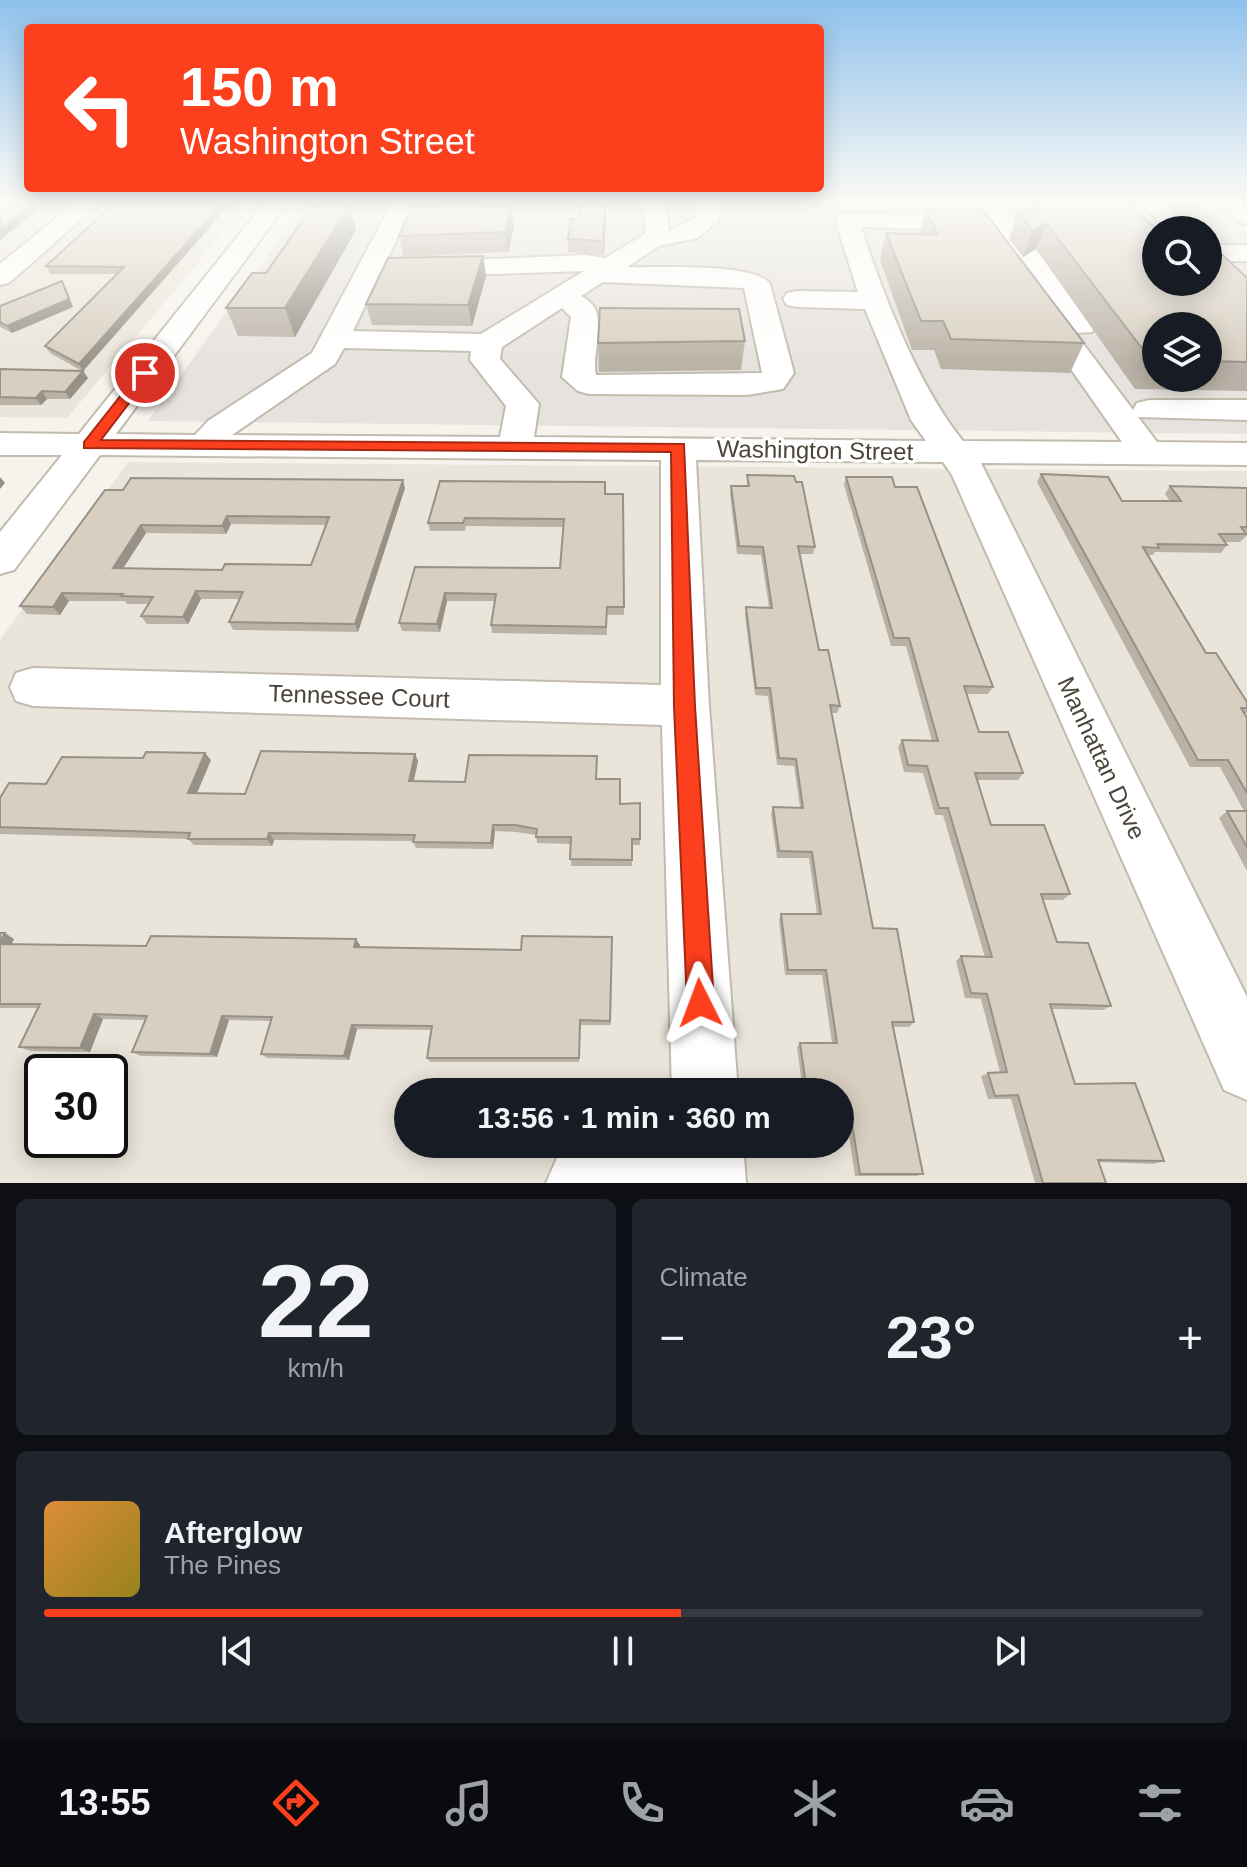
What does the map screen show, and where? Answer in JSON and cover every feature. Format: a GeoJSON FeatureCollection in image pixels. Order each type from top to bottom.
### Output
{"type":"FeatureCollection","features":[{"type":"Feature","properties":{"kind":"street"},"geometry":{"type":"LineString","coordinates":[[0,277],[25,256]]}},
{"type":"Feature","properties":{"kind":"street"},"geometry":{"type":"LineString","coordinates":[[0,560],[235,256]]}},
{"type":"Feature","properties":{"kind":"street"},"geometry":{"type":"LineString","coordinates":[[205,445],[220,428],[324,358],[375,256]]}},
{"type":"Feature","properties":{"kind":"street"},"geometry":{"type":"LineString","coordinates":[[335,339],[487,343],[628,256]]}},
{"type":"Feature","properties":{"kind":"street","name":"Manhattan Drive"},"geometry":{"type":"LineString","coordinates":[[858,256],[928,420],[969,472],[1247,1067]]}},
{"type":"Feature","properties":{"kind":"street","name":"Manhattan Drive"},"geometry":{"type":"LineString","coordinates":[[1007,256],[1164,454]]}},
{"type":"Feature","properties":{"kind":"street"},"geometry":{"type":"LineString","coordinates":[[1028,256],[1149,410],[1164,454]]}},
{"type":"Feature","properties":{"kind":"street"},"geometry":{"type":"LineString","coordinates":[[369,268],[586,263],[605,271],[746,278],[757,284],[778,373],[772,382],[747,385],[589,384],[578,377],[585,317],[580,306],[561,297]]}},
{"type":"Feature","properties":{"kind":"street"},"geometry":{"type":"LineString","coordinates":[[1222,267],[1237,281]]}},
{"type":"Feature","properties":{"kind":"street"},"geometry":{"type":"LineString","coordinates":[[797,299],[877,301]]}},
{"type":"Feature","properties":{"kind":"street"},"geometry":{"type":"LineString","coordinates":[[487,343],[485,360],[523,404],[515,447]]}},
{"type":"Feature","properties":{"kind":"street"},"geometry":{"type":"LineString","coordinates":[[1149,410],[1247,410]]}},
{"type":"Feature","properties":{"kind":"street","name":"Washington Street"},"geometry":{"type":"LineString","coordinates":[[0,444],[1247,454]]}},
{"type":"Feature","properties":{"kind":"street"},"geometry":{"type":"LineString","coordinates":[[678,448],[685,706],[704,1078]]}},
{"type":"Feature","properties":{"kind":"street","name":"Tennessee Court"},"geometry":{"type":"LineString","coordinates":[[33,687],[685,706]]}},
{"type":"Feature","properties":{"kind":"street"},"geometry":{"type":"LineString","coordinates":[[582,1183],[709,1170]]}},
{"type":"Feature","properties":{"kind":"shaded area"},"geometry":{"type":"Polygon","coordinates":[[[0,256],[203,256],[67,418],[0,417],[0,256]]]}},
{"type":"Feature","properties":{"kind":"shaded area"},"geometry":{"type":"Polygon","coordinates":[[[267,256],[1142,256],[1142,296],[1222,296],[1222,256],[1247,256],[1247,434],[148,421],[267,256]]]}},
{"type":"Feature","properties":{"kind":"shaded area"},"geometry":{"type":"Polygon","coordinates":[[[128,462],[1247,471],[1247,1183],[0,1183],[0,640],[128,462]]]}},
{"type":"Feature","properties":{"kind":"building"},"geometry":{"type":"Polygon","coordinates":[[[57,256],[175,256],[79,364],[45,346],[124,267],[46,266],[57,256]]]}},
{"type":"Feature","properties":{"kind":"building"},"geometry":{"type":"Polygon","coordinates":[[[278,256],[317,256],[285,308],[226,308],[252,273],[266,273],[278,256]]]}},
{"type":"Feature","properties":{"kind":"building"},"geometry":{"type":"Polygon","coordinates":[[[483,256],[468,305],[366,304],[388,258],[483,256]]]}},
{"type":"Feature","properties":{"kind":"building"},"geometry":{"type":"Polygon","coordinates":[[[895,256],[1018,256],[1084,343],[951,339],[943,321],[921,321],[895,256]]]}},
{"type":"Feature","properties":{"kind":"building"},"geometry":{"type":"Polygon","coordinates":[[[1071,256],[1142,256],[1142,296],[1222,296],[1224,256],[1247,278],[1247,362],[1222,361],[1222,312],[1142,312],[1142,348],[1071,256]]]}},
{"type":"Feature","properties":{"kind":"building"},"geometry":{"type":"Polygon","coordinates":[[[62,281],[69,299],[7,326],[0,322],[0,306],[62,281]]]}},
{"type":"Feature","properties":{"kind":"building"},"geometry":{"type":"Polygon","coordinates":[[[600,308],[739,309],[745,341],[598,343],[600,308]]]}},
{"type":"Feature","properties":{"kind":"building"},"geometry":{"type":"Polygon","coordinates":[[[0,369],[83,371],[65,392],[42,391],[36,398],[0,397],[0,369]]]}},
{"type":"Feature","properties":{"kind":"building"},"geometry":{"type":"Polygon","coordinates":[[[1041,474],[1108,477],[1122,501],[1181,501],[1170,486],[1247,488],[1247,527],[1241,527],[1246,534],[1219,534],[1227,545],[1157,544],[1159,548],[1143,547],[1206,653],[1216,653],[1247,702],[1247,708],[1241,708],[1247,718],[1247,793],[1228,760],[1198,760],[1041,474]]]}},
{"type":"Feature","properties":{"kind":"building"},"geometry":{"type":"Polygon","coordinates":[[[747,475],[794,476],[796,482],[802,482],[815,547],[798,546],[819,650],[828,650],[840,706],[830,705],[873,928],[897,929],[914,1022],[892,1022],[923,1174],[860,1174],[854,1136],[854,1078],[805,1078],[800,1043],[837,1043],[826,970],[788,970],[781,914],[821,914],[812,852],[779,851],[773,807],[803,808],[796,759],[779,758],[770,688],[756,688],[746,607],[772,608],[763,547],[739,546],[731,486],[749,486],[747,475]]]}},
{"type":"Feature","properties":{"kind":"building"},"geometry":{"type":"Polygon","coordinates":[[[846,477],[892,477],[895,487],[917,487],[993,687],[964,686],[979,732],[1008,732],[1023,773],[975,773],[991,825],[1044,825],[1070,894],[1041,894],[1057,942],[1088,943],[1111,1006],[1050,1004],[1075,1084],[1135,1083],[1164,1161],[1098,1160],[1106,1183],[1043,1183],[1018,1095],[995,1096],[988,1073],[1007,1072],[987,994],[971,993],[961,956],[992,957],[948,808],[939,808],[927,766],[908,765],[902,740],[938,741],[909,638],[894,638],[846,477]]]}},
{"type":"Feature","properties":{"kind":"building"},"geometry":{"type":"Polygon","coordinates":[[[131,478],[403,480],[355,624],[229,622],[243,592],[196,591],[183,617],[141,616],[153,597],[121,596],[123,594],[62,593],[53,607],[20,606],[105,490],[123,490],[131,478]],[[227,516],[222,526],[141,525],[113,568],[222,570],[225,564],[311,565],[329,517],[227,516]]]}},
{"type":"Feature","properties":{"kind":"building"},"geometry":{"type":"Polygon","coordinates":[[[440,481],[605,482],[605,494],[623,494],[624,607],[607,607],[606,627],[491,625],[496,594],[445,593],[437,624],[399,623],[415,567],[560,568],[564,519],[465,518],[463,523],[428,523],[440,481]]]}},
{"type":"Feature","properties":{"kind":"building"},"geometry":{"type":"Polygon","coordinates":[[[261,751],[415,754],[409,781],[465,782],[469,755],[597,756],[596,779],[620,779],[620,804],[640,803],[640,839],[632,839],[632,860],[570,859],[571,837],[536,837],[537,829],[515,825],[493,825],[491,843],[413,842],[415,835],[269,833],[267,839],[188,839],[190,833],[0,827],[0,798],[9,783],[46,784],[62,757],[143,758],[146,752],[205,753],[188,793],[245,794],[261,751]]]}},
{"type":"Feature","properties":{"kind":"building"},"geometry":{"type":"Polygon","coordinates":[[[1227,811],[1247,811],[1247,847],[1227,811]]]}},
{"type":"Feature","properties":{"kind":"building"},"geometry":{"type":"Polygon","coordinates":[[[151,936],[356,939],[354,947],[521,950],[522,936],[612,937],[610,1021],[580,1020],[579,1058],[427,1058],[432,1026],[352,1025],[344,1056],[261,1054],[272,1017],[222,1016],[210,1054],[132,1052],[147,1016],[94,1014],[80,1048],[19,1047],[40,1004],[0,1004],[0,944],[146,946],[151,936]]]}},
{"type":"Feature","properties":{"kind":"route"},"geometry":{"type":"LineString","coordinates":[[145,373],[89,445],[678,448],[685,706],[700,1003]]}}]}
